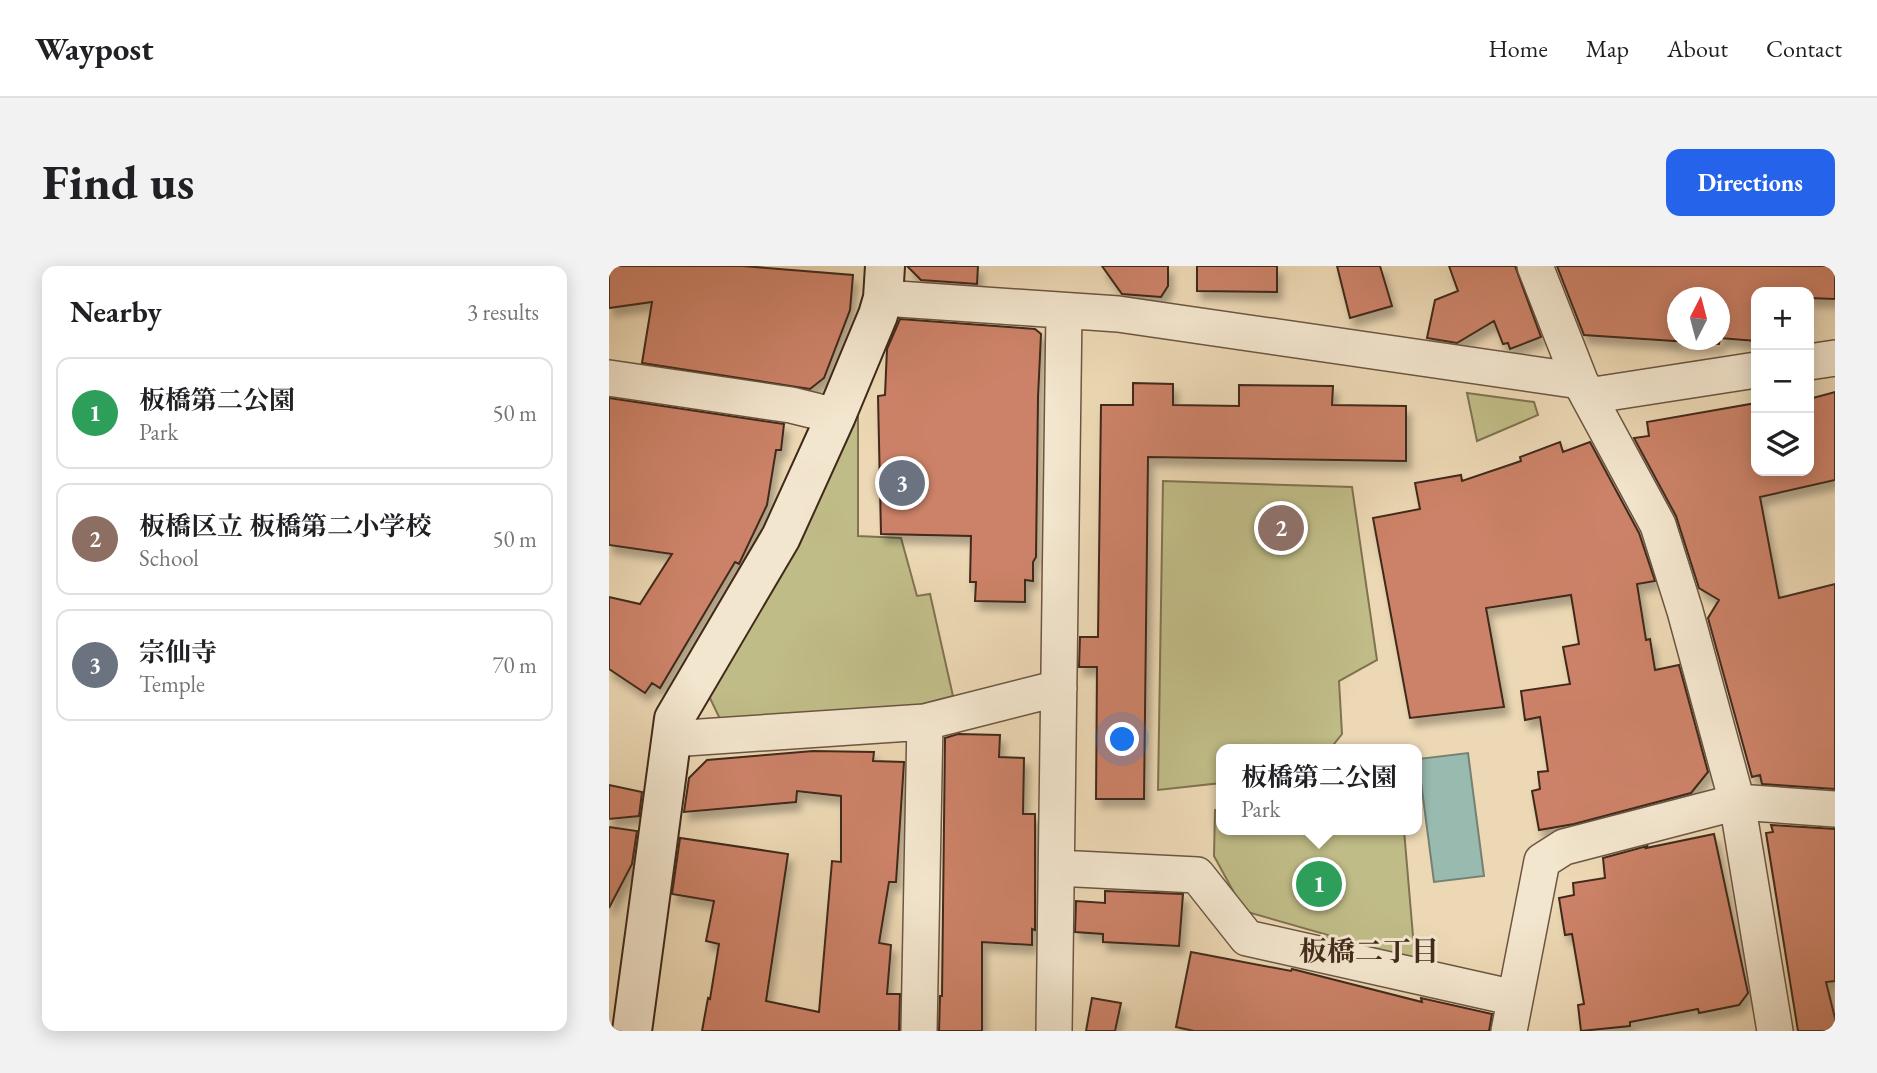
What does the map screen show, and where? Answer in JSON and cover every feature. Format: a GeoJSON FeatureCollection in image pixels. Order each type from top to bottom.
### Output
{"type":"FeatureCollection","features":[{"type":"Feature","properties":{"kind":"street"},"geometry":{"type":"LineString","coordinates":[[1535,266],[1584,389],[1658,526],[1685,611],[1737,802],[1775,1031]]}},
{"type":"Feature","properties":{"kind":"street"},"geometry":{"type":"LineString","coordinates":[[632,1031],[674,719],[781,537],[836,416],[884,282],[1064,311],[1118,314],[1584,389],[1751,371]]}},
{"type":"Feature","properties":{"kind":"street"},"geometry":{"type":"LineString","coordinates":[[1054,1031],[1064,311]]}},
{"type":"Feature","properties":{"kind":"street"},"geometry":{"type":"LineString","coordinates":[[1814,361],[1835,358]]}},
{"type":"Feature","properties":{"kind":"street"},"geometry":{"type":"LineString","coordinates":[[609,379],[791,405],[836,416]]}},
{"type":"Feature","properties":{"kind":"street"},"geometry":{"type":"LineString","coordinates":[[671,740],[925,722],[1059,688]]}},
{"type":"Feature","properties":{"kind":"street"},"geometry":{"type":"LineString","coordinates":[[919,1031],[925,722]]}},
{"type":"Feature","properties":{"kind":"street"},"geometry":{"type":"LineString","coordinates":[[1057,868],[1197,875],[1247,938],[1512,1015],[1542,861],[1564,847],[1737,802],[1835,809]]}},
{"type":"Feature","properties":{"kind":"street"},"geometry":{"type":"LineString","coordinates":[[609,1021],[622,1031]]}},
{"type":"Feature","properties":{"kind":"shaded area"},"geometry":{"type":"Polygon","coordinates":[[[1467,393],[1534,402],[1538,415],[1477,441],[1467,393]]]}},
{"type":"Feature","properties":{"kind":"shaded area"},"geometry":{"type":"Polygon","coordinates":[[[858,402],[858,536],[901,538],[917,596],[930,594],[953,696],[915,706],[720,719],[708,694],[858,402]]]}},
{"type":"Feature","properties":{"kind":"shaded area"},"geometry":{"type":"Polygon","coordinates":[[[1163,481],[1352,487],[1377,660],[1339,681],[1342,734],[1334,744],[1216,744],[1216,784],[1158,790],[1163,481]]]}},
{"type":"Feature","properties":{"kind":"shaded area"},"geometry":{"type":"Polygon","coordinates":[[[1215,810],[1216,835],[1404,835],[1415,960],[1244,911],[1214,856],[1215,810]]]}},
{"type":"Feature","properties":{"kind":"water"},"geometry":{"type":"Polygon","coordinates":[[[1468,753],[1484,876],[1434,882],[1422,790],[1422,759],[1468,753]]]}},
{"type":"Feature","properties":{"kind":"building"},"geometry":{"type":"Polygon","coordinates":[[[609,266],[743,266],[853,275],[850,310],[824,378],[810,389],[642,363],[652,302],[609,308],[609,266]]]}},
{"type":"Feature","properties":{"kind":"building"},"geometry":{"type":"Polygon","coordinates":[[[907,266],[978,266],[977,284],[921,280],[907,266]]]}},
{"type":"Feature","properties":{"kind":"building"},"geometry":{"type":"Polygon","coordinates":[[[1102,266],[1168,266],[1168,286],[1161,297],[1122,294],[1102,266]]]}},
{"type":"Feature","properties":{"kind":"building"},"geometry":{"type":"Polygon","coordinates":[[[1197,266],[1277,266],[1277,292],[1197,291],[1197,266]]]}},
{"type":"Feature","properties":{"kind":"building"},"geometry":{"type":"Polygon","coordinates":[[[1337,266],[1380,266],[1392,306],[1350,318],[1337,266]]]}},
{"type":"Feature","properties":{"kind":"building"},"geometry":{"type":"Polygon","coordinates":[[[1449,266],[1515,266],[1541,337],[1510,349],[1508,343],[1503,344],[1494,321],[1457,343],[1427,338],[1435,300],[1458,291],[1449,266]]]}},
{"type":"Feature","properties":{"kind":"building"},"geometry":{"type":"Polygon","coordinates":[[[1557,266],[1835,266],[1835,299],[1814,298],[1814,287],[1751,287],[1751,341],[1730,339],[1730,287],[1667,287],[1667,341],[1584,335],[1557,266]]]}},
{"type":"Feature","properties":{"kind":"building"},"geometry":{"type":"Polygon","coordinates":[[[900,319],[1035,329],[1041,334],[1036,557],[1033,562],[1033,581],[1025,580],[1025,602],[975,601],[976,582],[970,582],[971,536],[881,534],[878,396],[885,395],[887,349],[900,319]]]}},
{"type":"Feature","properties":{"kind":"building"},"geometry":{"type":"Polygon","coordinates":[[[1133,383],[1173,384],[1173,405],[1239,406],[1239,385],[1333,386],[1332,405],[1406,406],[1406,461],[1148,457],[1144,799],[1096,799],[1097,667],[1079,667],[1080,637],[1098,637],[1101,405],[1133,405],[1133,383]]]}},
{"type":"Feature","properties":{"kind":"building"},"geometry":{"type":"Polygon","coordinates":[[[1835,392],[1835,480],[1760,497],[1779,598],[1835,584],[1835,789],[1762,784],[1760,775],[1752,777],[1708,618],[1719,600],[1699,588],[1676,516],[1634,438],[1649,436],[1647,422],[1751,404],[1751,476],[1814,476],[1814,398],[1835,392]]]}},
{"type":"Feature","properties":{"kind":"building"},"geometry":{"type":"Polygon","coordinates":[[[609,398],[784,424],[781,450],[776,450],[767,505],[739,564],[735,562],[660,688],[652,683],[645,693],[609,669],[609,597],[640,604],[672,554],[609,545],[609,398]]]}},
{"type":"Feature","properties":{"kind":"building"},"geometry":{"type":"Polygon","coordinates":[[[1560,442],[1563,452],[1590,442],[1639,533],[1655,581],[1637,584],[1646,640],[1650,639],[1655,670],[1679,665],[1708,772],[1691,793],[1574,824],[1539,830],[1532,791],[1540,789],[1538,772],[1548,771],[1540,717],[1525,720],[1521,691],[1570,684],[1563,647],[1579,644],[1571,595],[1486,608],[1504,707],[1410,718],[1373,518],[1420,509],[1415,483],[1461,475],[1462,481],[1521,461],[1520,457],[1560,442]]]}},
{"type":"Feature","properties":{"kind":"building"},"geometry":{"type":"Polygon","coordinates":[[[958,734],[1000,735],[999,757],[1024,758],[1023,814],[1035,814],[1035,930],[1032,929],[1032,945],[982,942],[982,1031],[939,1031],[942,996],[945,738],[958,734]]]}},
{"type":"Feature","properties":{"kind":"building"},"geometry":{"type":"Polygon","coordinates":[[[813,751],[874,752],[873,761],[904,762],[896,882],[889,882],[879,943],[891,945],[887,994],[900,994],[899,1031],[702,1031],[719,944],[706,941],[714,901],[672,894],[680,838],[788,854],[766,1001],[819,1012],[832,861],[841,862],[841,796],[797,791],[796,802],[684,812],[689,778],[707,760],[813,751]]]}},
{"type":"Feature","properties":{"kind":"building"},"geometry":{"type":"Polygon","coordinates":[[[609,785],[642,792],[639,816],[609,819],[609,785]]]}},
{"type":"Feature","properties":{"kind":"building"},"geometry":{"type":"Polygon","coordinates":[[[1771,825],[1835,829],[1835,981],[1826,982],[1835,1018],[1835,1031],[1798,1031],[1766,833],[1773,832],[1771,825]]]}},
{"type":"Feature","properties":{"kind":"building"},"geometry":{"type":"Polygon","coordinates":[[[609,827],[637,831],[632,864],[609,908],[609,827]]]}},
{"type":"Feature","properties":{"kind":"building"},"geometry":{"type":"Polygon","coordinates":[[[1714,834],[1748,993],[1739,1005],[1699,1013],[1698,1009],[1630,1022],[1630,1026],[1581,1031],[1578,1005],[1584,1004],[1572,934],[1565,935],[1559,898],[1574,895],[1573,883],[1605,878],[1603,858],[1647,846],[1646,848],[1714,834]]]}},
{"type":"Feature","properties":{"kind":"building"},"geometry":{"type":"Polygon","coordinates":[[[1105,891],[1183,894],[1179,946],[1103,942],[1103,934],[1075,932],[1076,901],[1105,903],[1105,891]]]}},
{"type":"Feature","properties":{"kind":"building"},"geometry":{"type":"Polygon","coordinates":[[[1191,952],[1291,971],[1292,969],[1422,1002],[1421,998],[1492,1014],[1489,1031],[1194,1031],[1176,1027],[1191,952]]]}},
{"type":"Feature","properties":{"kind":"building"},"geometry":{"type":"Polygon","coordinates":[[[1092,998],[1121,1003],[1115,1031],[1086,1031],[1092,998]]]}},
{"type":"Feature","properties":{"kind":"place","name":"宗仙寺"},"geometry":{"type":"Point","coordinates":[902,483]}},
{"type":"Feature","properties":{"kind":"place","name":"板橋区立 板橋第二小学校"},"geometry":{"type":"Point","coordinates":[1281,528]}},
{"type":"Feature","properties":{"kind":"place","name":"板橋第二公園"},"geometry":{"type":"Point","coordinates":[1319,884]}},
{"type":"Feature","properties":{"kind":"district","name":"板橋二丁目"},"geometry":{"type":"Point","coordinates":[1369,951]}}]}
